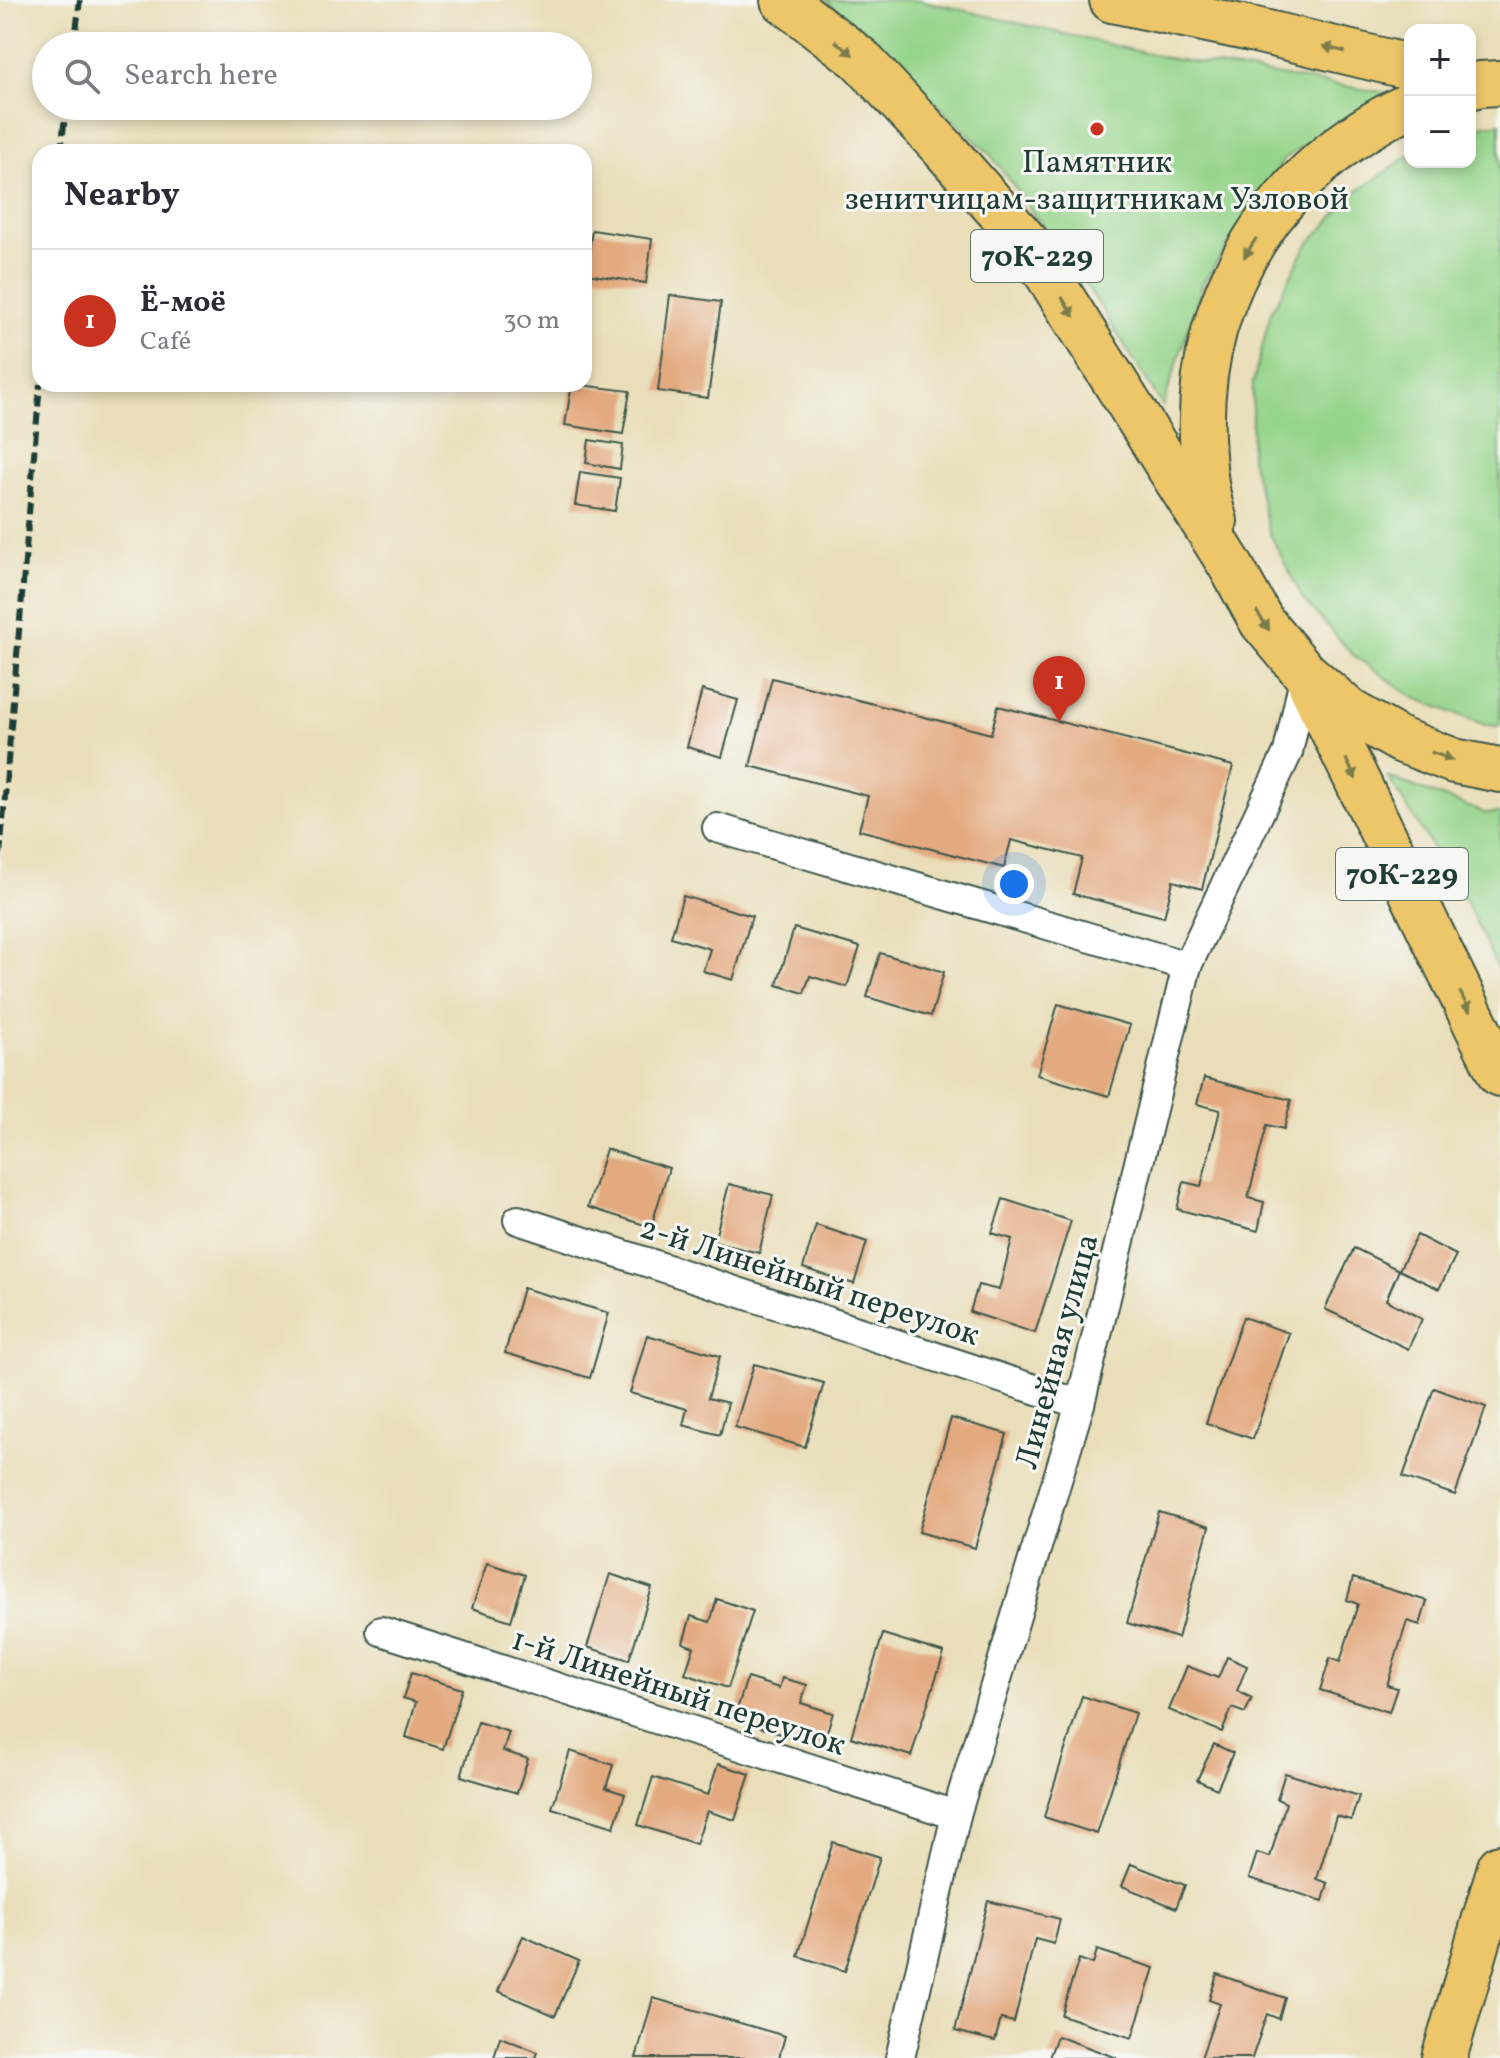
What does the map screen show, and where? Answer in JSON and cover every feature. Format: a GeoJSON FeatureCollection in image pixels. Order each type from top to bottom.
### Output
{"type":"FeatureCollection","features":[{"type":"Feature","properties":{"kind":"main road","name":"70К-229"},"geometry":{"type":"LineString","coordinates":[[783,0],[860,59],[1029,245],[1229,563],[1262,622],[1305,673],[1349,711],[1400,740],[1454,761],[1500,770]]}},
{"type":"Feature","properties":{"kind":"main road"},"geometry":{"type":"LineString","coordinates":[[1112,0],[1404,66]]}},
{"type":"Feature","properties":{"kind":"main road","name":"70К-229"},"geometry":{"type":"LineString","coordinates":[[1229,563],[1210,501],[1203,463],[1201,411],[1207,359],[1221,309],[1241,261],[1269,217],[1303,178],[1342,144],[1404,108]]}},
{"type":"Feature","properties":{"kind":"main road","name":"70К-229"},"geometry":{"type":"LineString","coordinates":[[1305,673],[1500,1074]]}},
{"type":"Feature","properties":{"kind":"main road"},"geometry":{"type":"LineString","coordinates":[[1444,2058],[1500,1867]]}},
{"type":"Feature","properties":{"kind":"street","name":"Линейная улица"},"geometry":{"type":"LineString","coordinates":[[900,2058],[956,1815],[1080,1404],[1187,966],[1288,752],[1305,673]]}},
{"type":"Feature","properties":{"kind":"street"},"geometry":{"type":"LineString","coordinates":[[717,828],[1187,966]]}},
{"type":"Feature","properties":{"kind":"street","name":"2-й Линейный переулок"},"geometry":{"type":"LineString","coordinates":[[518,1220],[1080,1404]]}},
{"type":"Feature","properties":{"kind":"street","name":"1-й Линейный переулок"},"geometry":{"type":"LineString","coordinates":[[381,1631],[956,1815]]}},
{"type":"Feature","properties":{"kind":"green space"},"geometry":{"type":"Polygon","coordinates":[[[826,0],[920,0],[1162,57],[1388,93],[1285,158],[1203,283],[1163,406],[1089,289],[990,154],[826,0]]]}},
{"type":"Feature","properties":{"kind":"green space"},"geometry":{"type":"Polygon","coordinates":[[[1500,123],[1500,726],[1485,725],[1415,698],[1353,655],[1303,599],[1269,532],[1251,458],[1253,383],[1271,312],[1306,247],[1355,193],[1404,159],[1404,168],[1476,168],[1476,128],[1500,123]]]}},
{"type":"Feature","properties":{"kind":"green space"},"geometry":{"type":"Polygon","coordinates":[[[1388,777],[1485,813],[1500,813],[1500,974],[1464,897],[1388,777]]]}},
{"type":"Feature","properties":{"kind":"building"},"geometry":{"type":"Polygon","coordinates":[[[592,230],[652,239],[646,283],[592,275],[592,230]]]}},
{"type":"Feature","properties":{"kind":"building"},"geometry":{"type":"Polygon","coordinates":[[[670,295],[721,302],[708,398],[658,391],[670,295]]]}},
{"type":"Feature","properties":{"kind":"building"},"geometry":{"type":"Polygon","coordinates":[[[592,386],[630,391],[623,434],[565,425],[571,392],[592,392],[592,386]]]}},
{"type":"Feature","properties":{"kind":"building"},"geometry":{"type":"Polygon","coordinates":[[[589,440],[623,445],[620,469],[586,463],[589,440]]]}},
{"type":"Feature","properties":{"kind":"building"},"geometry":{"type":"Polygon","coordinates":[[[580,472],[620,478],[615,511],[575,505],[580,472]]]}},
{"type":"Feature","properties":{"kind":"building"},"geometry":{"type":"Polygon","coordinates":[[[772,678],[991,734],[998,706],[1233,766],[1202,889],[1173,881],[1164,917],[1073,894],[1082,858],[1011,840],[1004,868],[859,830],[868,796],[750,766],[772,678]]]}},
{"type":"Feature","properties":{"kind":"building"},"geometry":{"type":"Polygon","coordinates":[[[702,690],[738,700],[722,757],[687,747],[702,690]]]}},
{"type":"Feature","properties":{"kind":"building"},"geometry":{"type":"Polygon","coordinates":[[[683,896],[752,916],[733,980],[703,971],[710,949],[671,937],[683,896]]]}},
{"type":"Feature","properties":{"kind":"building"},"geometry":{"type":"Polygon","coordinates":[[[794,928],[860,947],[847,987],[810,976],[804,993],[777,985],[794,928]]]}},
{"type":"Feature","properties":{"kind":"building"},"geometry":{"type":"Polygon","coordinates":[[[880,953],[944,972],[931,1016],[867,997],[880,953]]]}},
{"type":"Feature","properties":{"kind":"building"},"geometry":{"type":"Polygon","coordinates":[[[1058,1004],[1130,1025],[1109,1096],[1037,1075],[1058,1004]]]}},
{"type":"Feature","properties":{"kind":"building"},"geometry":{"type":"Polygon","coordinates":[[[1204,1078],[1291,1100],[1284,1129],[1267,1125],[1248,1198],[1264,1202],[1258,1231],[1177,1209],[1184,1182],[1201,1186],[1220,1110],[1197,1104],[1204,1078]]]}},
{"type":"Feature","properties":{"kind":"building"},"geometry":{"type":"Polygon","coordinates":[[[606,1149],[669,1168],[651,1227],[588,1207],[606,1149]]]}},
{"type":"Feature","properties":{"kind":"building"},"geometry":{"type":"Polygon","coordinates":[[[729,1184],[773,1195],[759,1253],[714,1242],[729,1184]]]}},
{"type":"Feature","properties":{"kind":"building"},"geometry":{"type":"Polygon","coordinates":[[[1003,1199],[1071,1221],[1035,1333],[970,1312],[978,1285],[999,1290],[1012,1239],[992,1233],[1003,1199]]]}},
{"type":"Feature","properties":{"kind":"building"},"geometry":{"type":"Polygon","coordinates":[[[816,1225],[867,1242],[854,1284],[803,1268],[816,1225]]]}},
{"type":"Feature","properties":{"kind":"building"},"geometry":{"type":"Polygon","coordinates":[[[1417,1235],[1456,1255],[1439,1289],[1399,1270],[1417,1235]]]}},
{"type":"Feature","properties":{"kind":"building"},"geometry":{"type":"Polygon","coordinates":[[[1354,1248],[1399,1270],[1386,1300],[1422,1319],[1408,1349],[1325,1309],[1354,1248]]]}},
{"type":"Feature","properties":{"kind":"building"},"geometry":{"type":"Polygon","coordinates":[[[523,1288],[609,1313],[590,1378],[505,1353],[523,1288]]]}},
{"type":"Feature","properties":{"kind":"building"},"geometry":{"type":"Polygon","coordinates":[[[1243,1317],[1289,1333],[1253,1439],[1206,1423],[1243,1317]]]}},
{"type":"Feature","properties":{"kind":"building"},"geometry":{"type":"Polygon","coordinates":[[[647,1335],[720,1356],[708,1398],[728,1403],[720,1435],[683,1425],[687,1409],[630,1393],[647,1335]]]}},
{"type":"Feature","properties":{"kind":"building"},"geometry":{"type":"Polygon","coordinates":[[[754,1364],[824,1383],[805,1447],[735,1427],[754,1364]]]}},
{"type":"Feature","properties":{"kind":"building"},"geometry":{"type":"Polygon","coordinates":[[[1434,1388],[1486,1407],[1455,1495],[1403,1477],[1434,1388]]]}},
{"type":"Feature","properties":{"kind":"building"},"geometry":{"type":"Polygon","coordinates":[[[951,1418],[1007,1434],[975,1548],[919,1532],[951,1418]]]}},
{"type":"Feature","properties":{"kind":"building"},"geometry":{"type":"Polygon","coordinates":[[[1159,1512],[1209,1527],[1178,1638],[1127,1623],[1159,1512]]]}},
{"type":"Feature","properties":{"kind":"building"},"geometry":{"type":"Polygon","coordinates":[[[487,1563],[525,1575],[511,1621],[472,1608],[487,1563]]]}},
{"type":"Feature","properties":{"kind":"building"},"geometry":{"type":"Polygon","coordinates":[[[610,1574],[652,1588],[629,1660],[587,1647],[610,1574]]]}},
{"type":"Feature","properties":{"kind":"building"},"geometry":{"type":"Polygon","coordinates":[[[1353,1578],[1427,1601],[1420,1625],[1407,1621],[1387,1685],[1397,1688],[1389,1712],[1320,1690],[1330,1658],[1340,1662],[1358,1604],[1347,1600],[1353,1578]]]}},
{"type":"Feature","properties":{"kind":"building"},"geometry":{"type":"Polygon","coordinates":[[[717,1599],[753,1611],[728,1688],[685,1674],[694,1647],[683,1643],[691,1616],[710,1622],[717,1599]]]}},
{"type":"Feature","properties":{"kind":"building"},"geometry":{"type":"Polygon","coordinates":[[[883,1634],[944,1653],[911,1756],[851,1737],[883,1634]]]}},
{"type":"Feature","properties":{"kind":"building"},"geometry":{"type":"Polygon","coordinates":[[[1227,1657],[1247,1666],[1237,1691],[1252,1698],[1245,1713],[1232,1708],[1222,1732],[1169,1710],[1187,1666],[1218,1678],[1227,1657]]]}},
{"type":"Feature","properties":{"kind":"building"},"geometry":{"type":"Polygon","coordinates":[[[411,1673],[462,1689],[443,1749],[406,1737],[416,1702],[403,1698],[411,1673]]]}},
{"type":"Feature","properties":{"kind":"building"},"geometry":{"type":"Polygon","coordinates":[[[747,1678],[779,1688],[782,1678],[807,1685],[801,1703],[833,1713],[822,1747],[734,1719],[747,1678]]]}},
{"type":"Feature","properties":{"kind":"building"},"geometry":{"type":"Polygon","coordinates":[[[1082,1696],[1135,1713],[1097,1834],[1044,1817],[1082,1696]]]}},
{"type":"Feature","properties":{"kind":"building"},"geometry":{"type":"Polygon","coordinates":[[[478,1722],[509,1732],[503,1751],[528,1759],[517,1793],[461,1776],[478,1722]]]}},
{"type":"Feature","properties":{"kind":"building"},"geometry":{"type":"Polygon","coordinates":[[[1214,1744],[1233,1753],[1217,1789],[1197,1780],[1214,1744]]]}},
{"type":"Feature","properties":{"kind":"building"},"geometry":{"type":"Polygon","coordinates":[[[570,1751],[613,1765],[606,1788],[625,1794],[614,1827],[552,1808],[570,1751]]]}},
{"type":"Feature","properties":{"kind":"building"},"geometry":{"type":"Polygon","coordinates":[[[718,1764],[750,1774],[735,1820],[707,1811],[696,1844],[638,1825],[653,1777],[708,1795],[718,1764]]]}},
{"type":"Feature","properties":{"kind":"building"},"geometry":{"type":"Polygon","coordinates":[[[1285,1773],[1359,1796],[1351,1820],[1336,1816],[1317,1879],[1328,1883],[1323,1901],[1249,1878],[1257,1853],[1270,1857],[1286,1803],[1277,1799],[1285,1773]]]}},
{"type":"Feature","properties":{"kind":"building"},"geometry":{"type":"Polygon","coordinates":[[[833,1842],[880,1857],[845,1971],[798,1956],[833,1842]]]}},
{"type":"Feature","properties":{"kind":"building"},"geometry":{"type":"Polygon","coordinates":[[[1131,1864],[1185,1885],[1176,1908],[1122,1886],[1131,1864]]]}},
{"type":"Feature","properties":{"kind":"building"},"geometry":{"type":"Polygon","coordinates":[[[988,1901],[1060,1919],[1054,1944],[1035,1939],[1014,2022],[1001,2019],[995,2041],[955,2031],[988,1901]]]}},
{"type":"Feature","properties":{"kind":"building"},"geometry":{"type":"Polygon","coordinates":[[[523,1936],[579,1961],[555,2016],[498,1991],[523,1936]]]}},
{"type":"Feature","properties":{"kind":"building"},"geometry":{"type":"Polygon","coordinates":[[[1097,1950],[1154,1968],[1132,2038],[1061,2015],[1079,1959],[1093,1964],[1097,1950]]]}},
{"type":"Feature","properties":{"kind":"building"},"geometry":{"type":"Polygon","coordinates":[[[1217,1974],[1285,1998],[1279,2019],[1267,2014],[1252,2058],[1201,2058],[1220,2004],[1209,2000],[1217,1974]]]}},
{"type":"Feature","properties":{"kind":"building"},"geometry":{"type":"Polygon","coordinates":[[[653,1998],[785,2036],[779,2058],[636,2058],[653,1998]]]}},
{"type":"Feature","properties":{"kind":"building"},"geometry":{"type":"Polygon","coordinates":[[[1057,2036],[1117,2058],[1049,2058],[1057,2036]]]}},
{"type":"Feature","properties":{"kind":"building"},"geometry":{"type":"Polygon","coordinates":[[[500,2037],[538,2052],[536,2058],[494,2058],[500,2037]]]}},
{"type":"Feature","properties":{"kind":"railway"},"geometry":{"type":"LineString","coordinates":[[76,32],[80,0]]}},
{"type":"Feature","properties":{"kind":"railway"},"geometry":{"type":"LineString","coordinates":[[62,144],[64,120]]}},
{"type":"Feature","properties":{"kind":"railway"},"geometry":{"type":"LineString","coordinates":[[0,855],[39,392]]}},
{"type":"Feature","properties":{"kind":"place","name":"Памятник зенитчицам-защитникам Узловой"},"geometry":{"type":"Point","coordinates":[1097,129]}},
{"type":"Feature","properties":{"kind":"place","name":"Ё-моё"},"geometry":{"type":"Point","coordinates":[1059,722]}}]}
